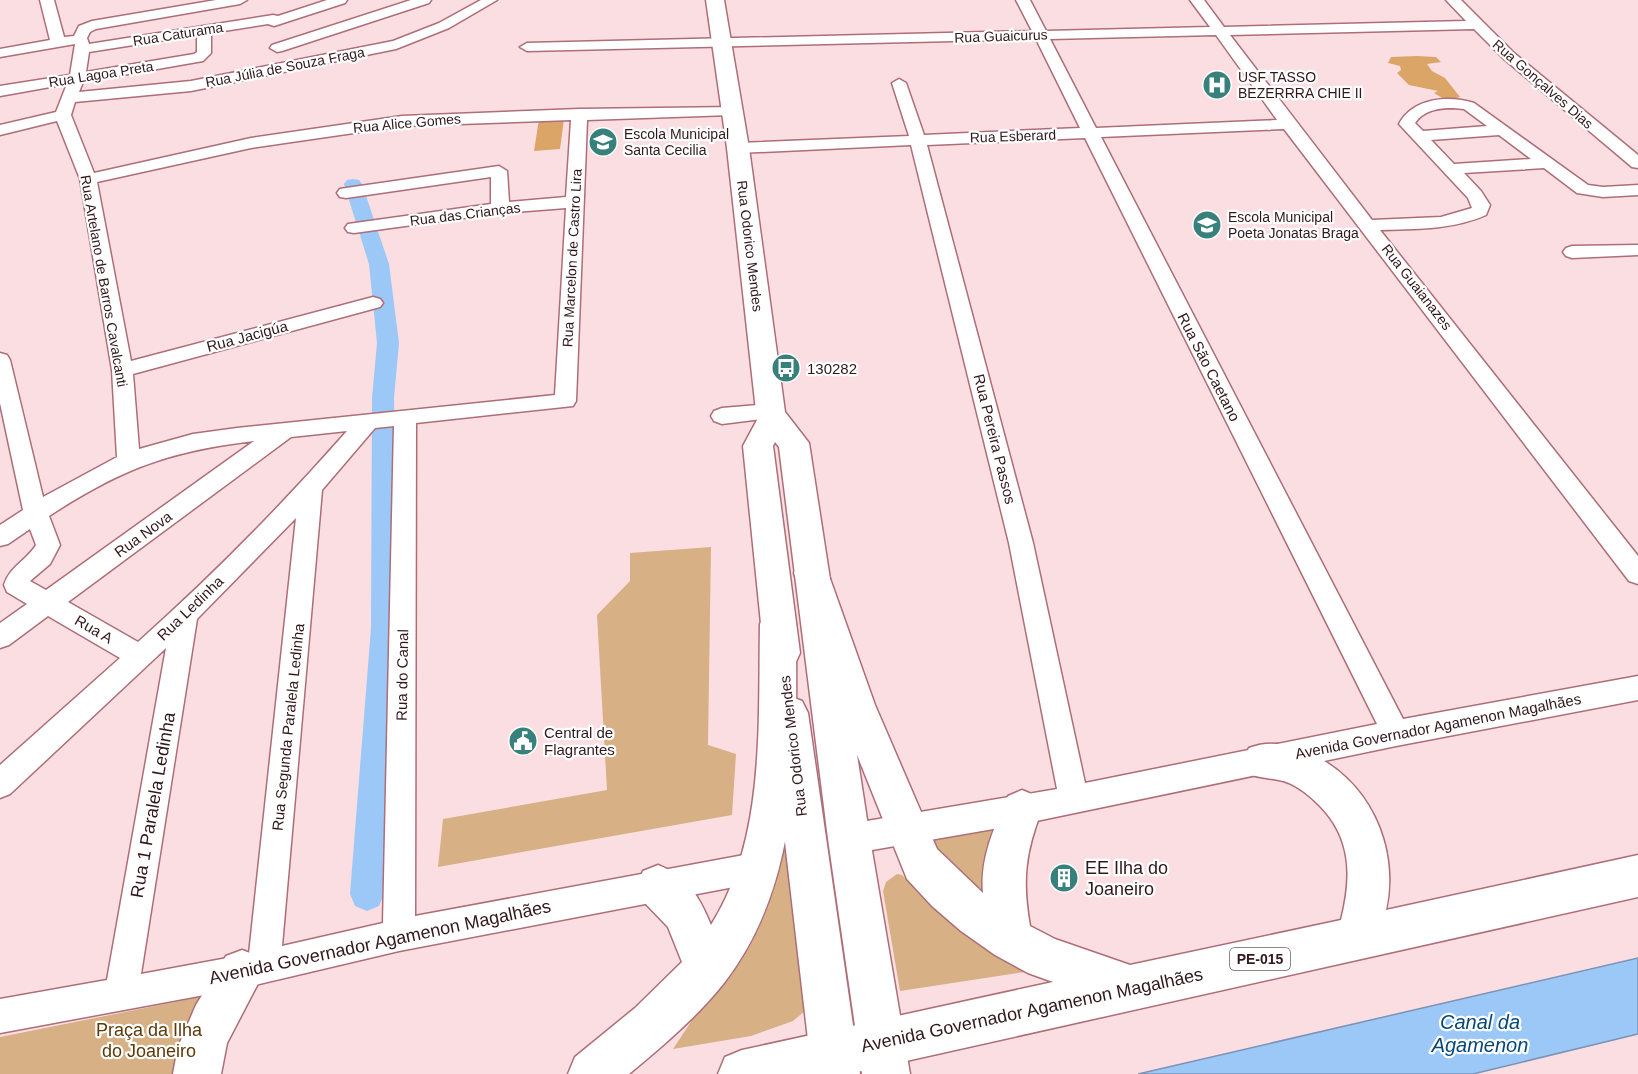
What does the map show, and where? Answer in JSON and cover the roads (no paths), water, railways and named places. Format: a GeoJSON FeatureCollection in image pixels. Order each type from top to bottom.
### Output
{"type":"FeatureCollection","features":[{"type":"Feature","properties":{"kind":"main road","name":"Rua Odorico Mendes"},"geometry":{"type":"LineString","coordinates":[[715,0],[738,148],[771,416],[758,447],[815,926],[835,1064]]}},
{"type":"Feature","properties":{"kind":"main road"},"geometry":{"type":"LineString","coordinates":[[771,416],[794,443],[849,839],[884,1058]]}},
{"type":"Feature","properties":{"kind":"main road"},"geometry":{"type":"LineString","coordinates":[[812,573],[856,705],[921,864],[976,916],[1011,939],[1044,957],[1130,988]]}},
{"type":"Feature","properties":{"kind":"main road"},"geometry":{"type":"LineString","coordinates":[[592,1074],[666,1013],[707,969],[737,923],[760,867],[768,829],[773,781],[778,624]]}},
{"type":"Feature","properties":{"kind":"main road"},"geometry":{"type":"LineString","coordinates":[[1263,760],[1295,765],[1327,786],[1351,813],[1365,841],[1370,879],[1358,938]]}},
{"type":"Feature","properties":{"kind":"main road"},"geometry":{"type":"LineString","coordinates":[[1011,939],[1003,893],[1004,859],[1022,810]]}},
{"type":"Feature","properties":{"kind":"main road","name":"Avenida Governador Agamenon Magalhães"},"geometry":{"type":"LineString","coordinates":[[742,1074],[884,1058],[1130,988],[1638,876]]}},
{"type":"Feature","properties":{"kind":"main road"},"geometry":{"type":"LineString","coordinates":[[658,886],[684,912],[707,969]]}},
{"type":"Feature","properties":{"kind":"main road"},"geometry":{"type":"LineString","coordinates":[[197,1074],[197,1057],[214,1021],[253,969]]}},
{"type":"Feature","properties":{"kind":"street"},"geometry":{"type":"LineString","coordinates":[[47,0],[58,42]]}},
{"type":"Feature","properties":{"kind":"street","name":"Rua Caturama"},"geometry":{"type":"LineString","coordinates":[[240,0],[92,25],[84,29],[81,44],[204,30],[340,0]]}},
{"type":"Feature","properties":{"kind":"street"},"geometry":{"type":"LineString","coordinates":[[277,48],[424,0]]}},
{"type":"Feature","properties":{"kind":"street","name":"Rua Júlia de Souza Fraga"},"geometry":{"type":"LineString","coordinates":[[0,130],[66,106],[191,86],[396,45],[422,37],[450,24],[490,0]]}},
{"type":"Feature","properties":{"kind":"street","name":"Rua São Caetano"},"geometry":{"type":"LineString","coordinates":[[1023,0],[1396,733]]}},
{"type":"Feature","properties":{"kind":"street","name":"Rua Guaianazes"},"geometry":{"type":"LineString","coordinates":[[1197,0],[1288,124],[1638,574]]}},
{"type":"Feature","properties":{"kind":"street","name":"Rua Gonçalves Dias"},"geometry":{"type":"LineString","coordinates":[[1453,0],[1476,25],[1561,101],[1638,163]]}},
{"type":"Feature","properties":{"kind":"street"},"geometry":{"type":"LineString","coordinates":[[273,16],[277,48],[284,66]]}},
{"type":"Feature","properties":{"kind":"street","name":"Rua Guaicurus"},"geometry":{"type":"LineString","coordinates":[[526,47],[1476,25]]}},
{"type":"Feature","properties":{"kind":"street","name":"Rua Lagoa Preta"},"geometry":{"type":"LineString","coordinates":[[0,91],[202,56],[204,30]]}},
{"type":"Feature","properties":{"kind":"street"},"geometry":{"type":"LineString","coordinates":[[0,53],[58,42],[81,44],[77,78],[66,106]]}},
{"type":"Feature","properties":{"kind":"street","name":"Rua Pereira Passos"},"geometry":{"type":"LineString","coordinates":[[899,83],[918,140],[1021,543],[1074,799]]}},
{"type":"Feature","properties":{"kind":"street"},"geometry":{"type":"LineString","coordinates":[[1368,225],[1450,220],[1471,216],[1480,211],[1479,201],[1407,124],[1408,118],[1427,108],[1457,103],[1469,105],[1576,185],[1591,191],[1638,190]]}},
{"type":"Feature","properties":{"kind":"street","name":"Rua Artelano de Barros Cavalcanti"},"geometry":{"type":"LineString","coordinates":[[66,106],[88,179],[122,370],[129,461]]}},
{"type":"Feature","properties":{"kind":"street","name":"Rua Alice Gomes"},"geometry":{"type":"LineString","coordinates":[[88,179],[251,143],[402,121],[731,110]]}},
{"type":"Feature","properties":{"kind":"street","name":"Rua Marcelon de Castro Lira"},"geometry":{"type":"LineString","coordinates":[[565,401],[579,114]]}},
{"type":"Feature","properties":{"kind":"street","name":"Rua Esberard"},"geometry":{"type":"LineString","coordinates":[[738,148],[1288,124]]}},
{"type":"Feature","properties":{"kind":"street"},"geometry":{"type":"LineString","coordinates":[[1419,136],[1504,130]]}},
{"type":"Feature","properties":{"kind":"street"},"geometry":{"type":"LineString","coordinates":[[1451,170],[1547,163]]}},
{"type":"Feature","properties":{"kind":"street"},"geometry":{"type":"LineString","coordinates":[[347,193],[499,171],[500,208]]}},
{"type":"Feature","properties":{"kind":"street","name":"Rua das Crianças"},"geometry":{"type":"LineString","coordinates":[[355,228],[500,208],[575,202]]}},
{"type":"Feature","properties":{"kind":"street"},"geometry":{"type":"LineString","coordinates":[[1572,252],[1638,249]]}},
{"type":"Feature","properties":{"kind":"street","name":"Rua Jacigúa"},"geometry":{"type":"LineString","coordinates":[[122,370],[373,303]]}},
{"type":"Feature","properties":{"kind":"street"},"geometry":{"type":"LineString","coordinates":[[0,360],[5,396],[34,515]]}},
{"type":"Feature","properties":{"kind":"street","name":"Rua Nova"},"geometry":{"type":"LineString","coordinates":[[0,537],[86,482],[129,461],[167,448],[206,440],[286,430],[565,401]]}},
{"type":"Feature","properties":{"kind":"street"},"geometry":{"type":"LineString","coordinates":[[722,416],[771,416]]}},
{"type":"Feature","properties":{"kind":"street","name":"Rua Ledinha"},"geometry":{"type":"LineString","coordinates":[[0,784],[185,615],[311,488],[388,418]]}},
{"type":"Feature","properties":{"kind":"street","name":"Rua do Canal"},"geometry":{"type":"LineString","coordinates":[[388,418],[399,935]]}},
{"type":"Feature","properties":{"kind":"street","name":"Rua Nova"},"geometry":{"type":"LineString","coordinates":[[0,637],[286,430]]}},
{"type":"Feature","properties":{"kind":"street","name":"Rua Segunda Paralela Ledinha"},"geometry":{"type":"LineString","coordinates":[[253,969],[311,488]]}},
{"type":"Feature","properties":{"kind":"street","name":"Rua A"},"geometry":{"type":"LineString","coordinates":[[34,515],[48,545],[37,563],[21,574],[16,585],[140,656]]}},
{"type":"Feature","properties":{"kind":"street","name":"Rua 1 Paralela Ledinha"},"geometry":{"type":"LineString","coordinates":[[121,995],[185,615]]}},
{"type":"Feature","properties":{"kind":"street","name":"Avenida Governador Agamenon Magalhães"},"geometry":{"type":"LineString","coordinates":[[849,839],[1022,810],[1396,733],[1638,688]]}},
{"type":"Feature","properties":{"kind":"street","name":"Avenida Governador Agamenon Magalhães"},"geometry":{"type":"LineString","coordinates":[[0,1016],[253,969],[399,935],[760,867]]}},
{"type":"Feature","properties":{"kind":"water","name":"Canal da Agamenon"},"geometry":{"type":"Polygon","coordinates":[[[1638,958],[1638,1034],[1473,1074],[1138,1074],[1638,958]]]}},
{"type":"Feature","properties":{"kind":"waterway"},"geometry":{"type":"LineString","coordinates":[[353,184],[379,264],[388,343],[383,398],[385,628],[367,894]]}},
{"type":"Feature","properties":{"kind":"place","name":"USF TASSO BEZERRRA CHIE II"},"geometry":{"type":"Point","coordinates":[1217,85]}},
{"type":"Feature","properties":{"kind":"place","name":"Escola Municipal Santa Cecilia"},"geometry":{"type":"Point","coordinates":[603,142]}},
{"type":"Feature","properties":{"kind":"place","name":"Escola Municipal Poeta Jonatas Braga"},"geometry":{"type":"Point","coordinates":[1207,225]}},
{"type":"Feature","properties":{"kind":"place","name":"130282"},"geometry":{"type":"Point","coordinates":[786,368]}},
{"type":"Feature","properties":{"kind":"place","name":"Central de Flagrantes"},"geometry":{"type":"Point","coordinates":[523,741]}},
{"type":"Feature","properties":{"kind":"place","name":"EE Ilha do Joaneiro"},"geometry":{"type":"Point","coordinates":[1064,878]}},
{"type":"Feature","properties":{"kind":"park label","name":"Praça da Ilha do Joaneiro"},"geometry":{"type":"Point","coordinates":[149,1040]}}]}
